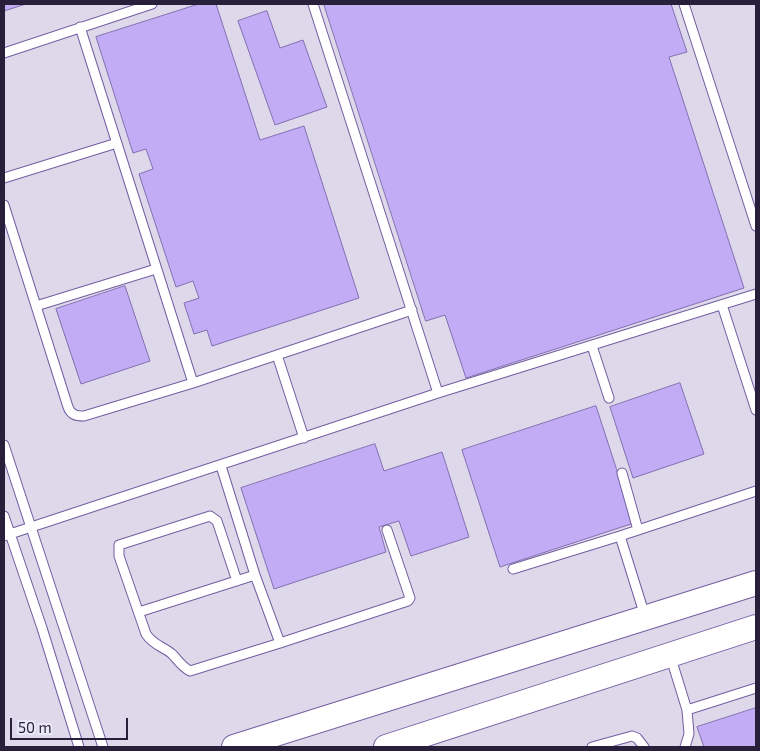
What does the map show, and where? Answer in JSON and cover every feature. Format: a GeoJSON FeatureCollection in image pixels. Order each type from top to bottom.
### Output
{"type":"FeatureCollection","features":[{"type":"Feature","properties":{"kind":"street"},"geometry":{"type":"LineString","coordinates":[[234,747],[756,583]]}},
{"type":"Feature","properties":{"kind":"street"},"geometry":{"type":"LineString","coordinates":[[386,747],[756,627]]}},
{"type":"Feature","properties":{"kind":"lane"},"geometry":{"type":"LineString","coordinates":[[4,53],[152,4]]}},
{"type":"Feature","properties":{"kind":"lane"},"geometry":{"type":"LineString","coordinates":[[313,4],[438,393]]}},
{"type":"Feature","properties":{"kind":"lane"},"geometry":{"type":"LineString","coordinates":[[684,4],[756,226]]}},
{"type":"Feature","properties":{"kind":"lane"},"geometry":{"type":"LineString","coordinates":[[80,27],[192,383]]}},
{"type":"Feature","properties":{"kind":"lane"},"geometry":{"type":"LineString","coordinates":[[4,178],[117,142]]}},
{"type":"Feature","properties":{"kind":"lane"},"geometry":{"type":"LineString","coordinates":[[4,205],[68,407],[70,412],[78,416],[84,416],[192,383],[412,310]]}},
{"type":"Feature","properties":{"kind":"lane"},"geometry":{"type":"LineString","coordinates":[[36,306],[156,269]]}},
{"type":"Feature","properties":{"kind":"lane"},"geometry":{"type":"LineString","coordinates":[[7,536],[438,393],[756,294]]}},
{"type":"Feature","properties":{"kind":"lane"},"geometry":{"type":"LineString","coordinates":[[722,305],[756,410]]}},
{"type":"Feature","properties":{"kind":"lane"},"geometry":{"type":"LineString","coordinates":[[592,346],[610,398]]}},
{"type":"Feature","properties":{"kind":"lane"},"geometry":{"type":"LineString","coordinates":[[277,355],[304,438]]}},
{"type":"Feature","properties":{"kind":"lane"},"geometry":{"type":"LineString","coordinates":[[4,445],[102,747]]}},
{"type":"Feature","properties":{"kind":"lane"},"geometry":{"type":"LineString","coordinates":[[221,466],[280,644]]}},
{"type":"Feature","properties":{"kind":"lane"},"geometry":{"type":"LineString","coordinates":[[622,473],[638,530]]}},
{"type":"Feature","properties":{"kind":"lane"},"geometry":{"type":"LineString","coordinates":[[513,569],[756,491]]}},
{"type":"Feature","properties":{"kind":"lane"},"geometry":{"type":"LineString","coordinates":[[4,516],[7,536],[42,628],[79,747]]}},
{"type":"Feature","properties":{"kind":"lane"},"geometry":{"type":"LineString","coordinates":[[237,581],[217,521],[210,516],[120,545],[119,556],[150,639],[170,652],[184,668],[190,671],[280,644],[410,600],[387,530]]}},
{"type":"Feature","properties":{"kind":"lane"},"geometry":{"type":"LineString","coordinates":[[620,536],[646,618]]}},
{"type":"Feature","properties":{"kind":"lane"},"geometry":{"type":"LineString","coordinates":[[139,612],[256,575]]}},
{"type":"Feature","properties":{"kind":"lane"},"geometry":{"type":"LineString","coordinates":[[670,655],[687,710],[689,734],[685,747]]}},
{"type":"Feature","properties":{"kind":"lane"},"geometry":{"type":"LineString","coordinates":[[687,710],[756,688]]}},
{"type":"Feature","properties":{"kind":"lane"},"geometry":{"type":"LineString","coordinates":[[592,747],[632,736],[637,738],[644,747]]}},
{"type":"Feature","properties":{"kind":"shaded area"},"geometry":{"type":"Polygon","coordinates":[[[4,4],[756,4],[756,747],[4,747],[4,4]]]}},
{"type":"Feature","properties":{"kind":"building"},"geometry":{"type":"Polygon","coordinates":[[[4,4],[26,4],[4,11],[4,4]]]}},
{"type":"Feature","properties":{"kind":"building"},"geometry":{"type":"Polygon","coordinates":[[[199,4],[216,4],[260,140],[304,126],[359,298],[212,346],[207,330],[194,334],[184,303],[199,298],[193,281],[176,287],[139,174],[153,169],[146,149],[133,153],[96,37],[199,4]]]}},
{"type":"Feature","properties":{"kind":"building"},"geometry":{"type":"Polygon","coordinates":[[[324,4],[671,4],[687,52],[669,57],[744,288],[466,378],[445,315],[426,321],[324,4]]]}},
{"type":"Feature","properties":{"kind":"building"},"geometry":{"type":"Polygon","coordinates":[[[267,11],[280,48],[303,40],[327,107],[275,125],[238,21],[267,11]]]}},
{"type":"Feature","properties":{"kind":"building"},"geometry":{"type":"Polygon","coordinates":[[[125,286],[150,361],[81,384],[56,309],[125,286]]]}},
{"type":"Feature","properties":{"kind":"building"},"geometry":{"type":"Polygon","coordinates":[[[680,383],[704,454],[633,478],[610,407],[680,383]]]}},
{"type":"Feature","properties":{"kind":"building"},"geometry":{"type":"Polygon","coordinates":[[[596,406],[634,523],[500,567],[462,450],[596,406]]]}},
{"type":"Feature","properties":{"kind":"building"},"geometry":{"type":"Polygon","coordinates":[[[375,444],[384,471],[442,452],[469,537],[411,556],[399,521],[379,527],[386,552],[274,589],[241,488],[375,444]]]}},
{"type":"Feature","properties":{"kind":"building"},"geometry":{"type":"Polygon","coordinates":[[[756,708],[756,747],[704,747],[697,727],[756,708]]]}}]}
